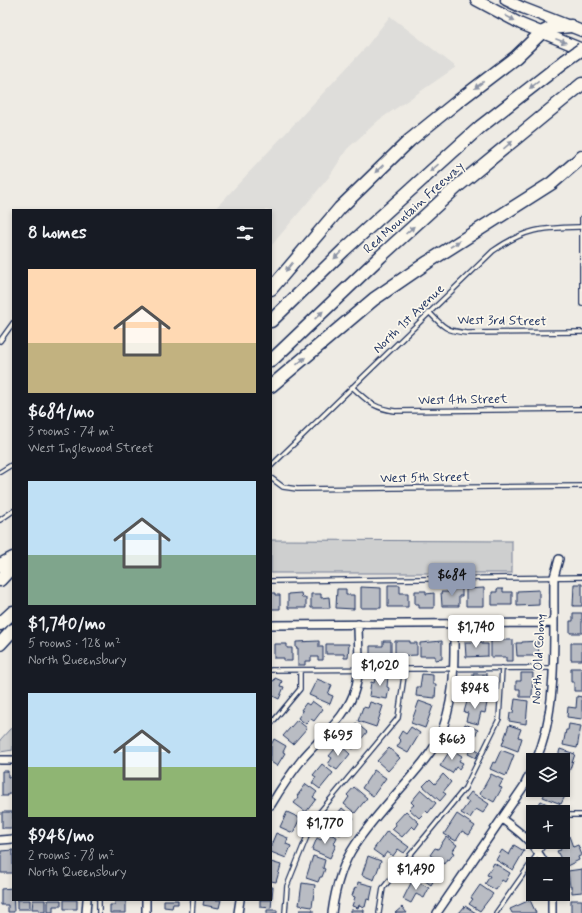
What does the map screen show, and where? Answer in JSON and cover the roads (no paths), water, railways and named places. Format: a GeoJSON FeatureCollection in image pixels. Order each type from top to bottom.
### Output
{"type":"FeatureCollection","features":[{"type":"Feature","properties":{"kind":"highway"},"geometry":{"type":"LineString","coordinates":[[272,289],[330,220],[393,156],[430,123],[516,57],[541,33],[552,28],[571,26]]}},
{"type":"Feature","properties":{"kind":"highway","name":"Red Mountain Freeway"},"geometry":{"type":"LineString","coordinates":[[272,320],[344,250],[480,127],[582,49]]}},
{"type":"Feature","properties":{"kind":"highway","name":"Red Mountain Freeway"},"geometry":{"type":"LineString","coordinates":[[272,360],[459,185],[582,84]]}},
{"type":"Feature","properties":{"kind":"highway"},"geometry":{"type":"LineString","coordinates":[[272,385],[374,300],[428,262],[552,183],[582,157]]}},
{"type":"Feature","properties":{"kind":"highway"},"geometry":{"type":"LineString","coordinates":[[0,565],[12,559]]}},
{"type":"Feature","properties":{"kind":"highway"},"geometry":{"type":"LineString","coordinates":[[0,580],[12,567]]}},
{"type":"Feature","properties":{"kind":"highway"},"geometry":{"type":"LineString","coordinates":[[0,624],[12,613]]}},
{"type":"Feature","properties":{"kind":"highway"},"geometry":{"type":"LineString","coordinates":[[0,644],[12,631]]}},
{"type":"Feature","properties":{"kind":"main road"},"geometry":{"type":"LineString","coordinates":[[476,0],[520,24],[582,49]]}},
{"type":"Feature","properties":{"kind":"main road"},"geometry":{"type":"LineString","coordinates":[[506,0],[582,31]]}},
{"type":"Feature","properties":{"kind":"street","name":"North Old Colony"},"geometry":{"type":"LineString","coordinates":[[538,753],[546,731],[551,700],[554,577],[558,559]]}},
{"type":"Feature","properties":{"kind":"street"},"geometry":{"type":"LineString","coordinates":[[272,625],[553,623]]}},
{"type":"Feature","properties":{"kind":"street"},"geometry":{"type":"LineString","coordinates":[[272,803],[304,757],[343,714],[351,699],[356,685],[358,669],[358,624]]}},
{"type":"Feature","properties":{"kind":"street"},"geometry":{"type":"LineString","coordinates":[[332,913],[344,868],[355,845],[425,759],[437,741],[446,720],[452,698],[454,624]]}},
{"type":"Feature","properties":{"kind":"street"},"geometry":{"type":"LineString","coordinates":[[0,760],[12,760]]}},
{"type":"Feature","properties":{"kind":"street"},"geometry":{"type":"LineString","coordinates":[[437,913],[526,782]]}},
{"type":"Feature","properties":{"kind":"street"},"geometry":{"type":"LineString","coordinates":[[502,819],[527,838],[542,857]]}},
{"type":"Feature","properties":{"kind":"street"},"geometry":{"type":"LineString","coordinates":[[0,840],[12,839]]}},
{"type":"Feature","properties":{"kind":"street"},"geometry":{"type":"LineString","coordinates":[[86,913],[87,901]]}},
{"type":"Feature","properties":{"kind":"street"},"geometry":{"type":"LineString","coordinates":[[146,901],[146,913]]}},
{"type":"Feature","properties":{"kind":"street"},"geometry":{"type":"LineString","coordinates":[[238,913],[240,901]]}},
{"type":"Feature","properties":{"kind":"street"},"geometry":{"type":"LineString","coordinates":[[552,901],[552,913]]}},
{"type":"Feature","properties":{"kind":"lane"},"geometry":{"type":"LineString","coordinates":[[582,218],[582,304]]}},
{"type":"Feature","properties":{"kind":"lane","name":"North 1st Avenue"},"geometry":{"type":"LineString","coordinates":[[272,465],[493,251],[509,240],[527,232],[548,228],[581,227]]}},
{"type":"Feature","properties":{"kind":"lane","name":"West 3rd Street"},"geometry":{"type":"LineString","coordinates":[[429,312],[443,327],[454,332],[467,334],[582,332]]}},
{"type":"Feature","properties":{"kind":"lane"},"geometry":{"type":"LineString","coordinates":[[0,341],[12,325]]}},
{"type":"Feature","properties":{"kind":"lane","name":"West 4th Street"},"geometry":{"type":"LineString","coordinates":[[352,387],[372,405],[383,409],[396,411],[582,409]]}},
{"type":"Feature","properties":{"kind":"lane"},"geometry":{"type":"LineString","coordinates":[[0,472],[12,465]]}},
{"type":"Feature","properties":{"kind":"lane","name":"West 5th Street"},"geometry":{"type":"LineString","coordinates":[[272,479],[283,487],[297,489],[582,486]]}},
{"type":"Feature","properties":{"kind":"lane"},"geometry":{"type":"LineString","coordinates":[[0,520],[12,512]]}},
{"type":"Feature","properties":{"kind":"lane"},"geometry":{"type":"LineString","coordinates":[[272,580],[582,577]]}},
{"type":"Feature","properties":{"kind":"lane"},"geometry":{"type":"LineString","coordinates":[[379,913],[383,888],[465,788],[499,719],[502,668]]}},
{"type":"Feature","properties":{"kind":"lane"},"geometry":{"type":"LineString","coordinates":[[272,670],[552,668]]}},
{"type":"Feature","properties":{"kind":"lane"},"geometry":{"type":"LineString","coordinates":[[285,913],[286,886],[314,819],[398,718],[405,669]]}},
{"type":"Feature","properties":{"kind":"lane"},"geometry":{"type":"LineString","coordinates":[[272,723],[300,689],[300,670]]}},
{"type":"Feature","properties":{"kind":"lane"},"geometry":{"type":"LineString","coordinates":[[570,815],[582,815]]}},
{"type":"Feature","properties":{"kind":"lane"},"geometry":{"type":"LineString","coordinates":[[496,913],[541,849]]}},
{"type":"Feature","properties":{"kind":"lane"},"geometry":{"type":"LineString","coordinates":[[99,901],[99,913]]}},
{"type":"Feature","properties":{"kind":"lane"},"geometry":{"type":"LineString","coordinates":[[192,913],[193,901]]}}]}
